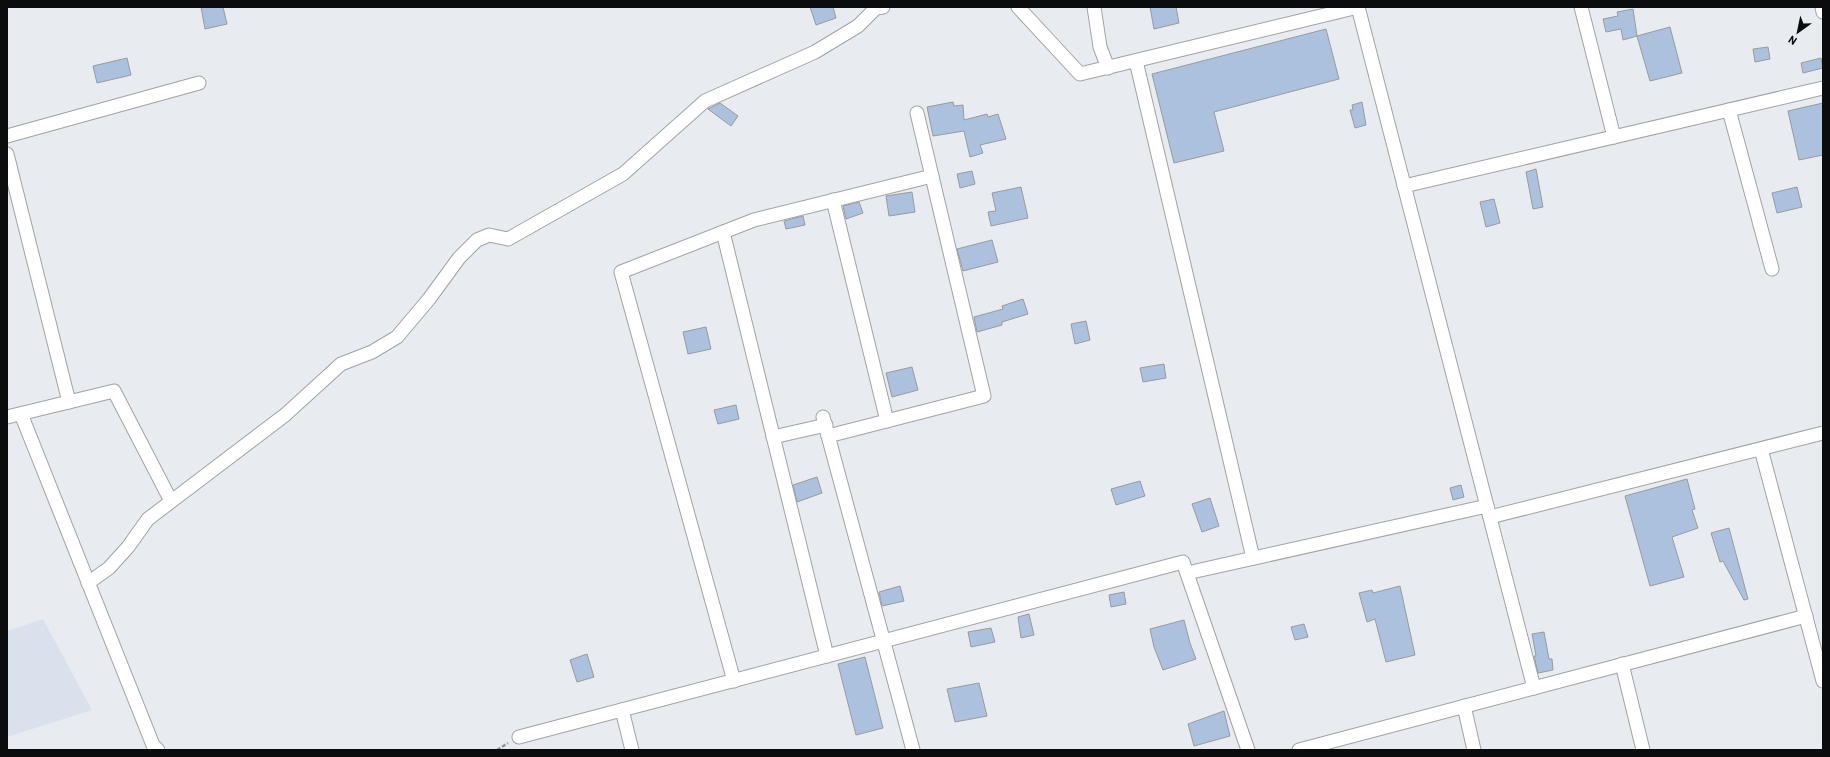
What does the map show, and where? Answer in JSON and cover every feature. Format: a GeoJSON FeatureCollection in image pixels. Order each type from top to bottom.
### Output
{"type":"FeatureCollection","features":[{"type":"Feature","properties":{"kind":"street"},"geometry":{"type":"LineString","coordinates":[[1018,7],[1080,74],[1358,7],[1534,688]]}},
{"type":"Feature","properties":{"kind":"street"},"geometry":{"type":"LineString","coordinates":[[1094,7],[1100,47],[1108,68]]}},
{"type":"Feature","properties":{"kind":"street"},"geometry":{"type":"LineString","coordinates":[[1581,7],[1614,137]]}},
{"type":"Feature","properties":{"kind":"street"},"geometry":{"type":"LineString","coordinates":[[1822,7],[1823,12]]}},
{"type":"Feature","properties":{"kind":"street"},"geometry":{"type":"LineString","coordinates":[[88,583],[109,568],[128,548],[148,519],[285,414],[342,364],[372,352],[397,337],[429,299],[458,258],[477,240],[489,235],[508,239],[623,174],[705,101],[814,52],[858,26],[878,8]]}},
{"type":"Feature","properties":{"kind":"street"},"geometry":{"type":"LineString","coordinates":[[1136,61],[1254,558]]}},
{"type":"Feature","properties":{"kind":"street"},"geometry":{"type":"LineString","coordinates":[[7,136],[198,83]]}},
{"type":"Feature","properties":{"kind":"street"},"geometry":{"type":"LineString","coordinates":[[1404,186],[1823,88]]}},
{"type":"Feature","properties":{"kind":"street"},"geometry":{"type":"LineString","coordinates":[[1729,110],[1772,269]]}},
{"type":"Feature","properties":{"kind":"street"},"geometry":{"type":"LineString","coordinates":[[773,437],[826,426],[887,421],[984,396],[917,113]]}},
{"type":"Feature","properties":{"kind":"street"},"geometry":{"type":"LineString","coordinates":[[7,154],[69,402]]}},
{"type":"Feature","properties":{"kind":"street"},"geometry":{"type":"LineString","coordinates":[[734,680],[621,272],[754,220],[932,176]]}},
{"type":"Feature","properties":{"kind":"street"},"geometry":{"type":"LineString","coordinates":[[833,200],[887,421]]}},
{"type":"Feature","properties":{"kind":"street"},"geometry":{"type":"LineString","coordinates":[[722,232],[826,656]]}},
{"type":"Feature","properties":{"kind":"street"},"geometry":{"type":"LineString","coordinates":[[7,417],[114,391],[171,501]]}},
{"type":"Feature","properties":{"kind":"street"},"geometry":{"type":"LineString","coordinates":[[20,414],[153,745],[158,750]]}},
{"type":"Feature","properties":{"kind":"street"},"geometry":{"type":"LineString","coordinates":[[826,426],[913,750]]}},
{"type":"Feature","properties":{"kind":"street"},"geometry":{"type":"LineString","coordinates":[[1187,573],[1254,558],[1489,512],[1823,434]]}},
{"type":"Feature","properties":{"kind":"street"},"geometry":{"type":"LineString","coordinates":[[1761,449],[1823,681]]}},
{"type":"Feature","properties":{"kind":"street"},"geometry":{"type":"LineString","coordinates":[[519,737],[1183,562],[1248,750]]}},
{"type":"Feature","properties":{"kind":"street"},"geometry":{"type":"LineString","coordinates":[[1298,750],[1806,616]]}},
{"type":"Feature","properties":{"kind":"street"},"geometry":{"type":"LineString","coordinates":[[1622,664],[1643,750]]}},
{"type":"Feature","properties":{"kind":"street"},"geometry":{"type":"LineString","coordinates":[[1464,706],[1474,750]]}},
{"type":"Feature","properties":{"kind":"street"},"geometry":{"type":"LineString","coordinates":[[622,710],[632,750]]}},
{"type":"Feature","properties":{"kind":"shaded area"},"geometry":{"type":"Polygon","coordinates":[[[43,619],[92,710],[7,737],[7,631],[43,619]]]}},
{"type":"Feature","properties":{"kind":"building"},"geometry":{"type":"Polygon","coordinates":[[[201,7],[223,7],[227,24],[205,29],[201,7]]]}},
{"type":"Feature","properties":{"kind":"building"},"geometry":{"type":"Polygon","coordinates":[[[810,7],[833,7],[836,18],[816,25],[810,7]]]}},
{"type":"Feature","properties":{"kind":"building"},"geometry":{"type":"Polygon","coordinates":[[[1150,7],[1176,7],[1179,23],[1154,29],[1150,7]]]}},
{"type":"Feature","properties":{"kind":"building"},"geometry":{"type":"Polygon","coordinates":[[[1633,9],[1637,36],[1623,40],[1621,29],[1606,32],[1603,19],[1618,16],[1617,12],[1633,9]]]}},
{"type":"Feature","properties":{"kind":"building"},"geometry":{"type":"Polygon","coordinates":[[[1670,27],[1682,73],[1650,81],[1637,36],[1670,27]]]}},
{"type":"Feature","properties":{"kind":"building"},"geometry":{"type":"Polygon","coordinates":[[[1326,29],[1339,79],[1214,112],[1224,151],[1174,163],[1152,74],[1326,29]]]}},
{"type":"Feature","properties":{"kind":"building"},"geometry":{"type":"Polygon","coordinates":[[[1768,47],[1770,59],[1755,62],[1753,49],[1768,47]]]}},
{"type":"Feature","properties":{"kind":"building"},"geometry":{"type":"Polygon","coordinates":[[[127,58],[131,75],[97,83],[93,66],[127,58]]]}},
{"type":"Feature","properties":{"kind":"building"},"geometry":{"type":"Polygon","coordinates":[[[1821,58],[1823,68],[1803,73],[1801,63],[1821,58]]]}},
{"type":"Feature","properties":{"kind":"building"},"geometry":{"type":"Polygon","coordinates":[[[953,102],[954,106],[963,105],[964,120],[987,114],[988,117],[998,114],[1006,139],[980,145],[983,153],[970,157],[964,131],[933,136],[927,107],[953,102]]]}},
{"type":"Feature","properties":{"kind":"building"},"geometry":{"type":"Polygon","coordinates":[[[1362,102],[1366,125],[1355,128],[1350,110],[1353,110],[1352,105],[1362,102]]]}},
{"type":"Feature","properties":{"kind":"building"},"geometry":{"type":"Polygon","coordinates":[[[720,103],[738,116],[731,126],[708,109],[720,103]]]}},
{"type":"Feature","properties":{"kind":"building"},"geometry":{"type":"Polygon","coordinates":[[[1823,103],[1823,155],[1799,160],[1788,111],[1823,103]]]}},
{"type":"Feature","properties":{"kind":"building"},"geometry":{"type":"Polygon","coordinates":[[[1536,169],[1543,207],[1533,209],[1526,172],[1536,169]]]}},
{"type":"Feature","properties":{"kind":"building"},"geometry":{"type":"Polygon","coordinates":[[[972,171],[975,184],[960,188],[957,174],[972,171]]]}},
{"type":"Feature","properties":{"kind":"building"},"geometry":{"type":"Polygon","coordinates":[[[1021,187],[1028,218],[991,226],[988,212],[996,211],[992,193],[1021,187]]]}},
{"type":"Feature","properties":{"kind":"building"},"geometry":{"type":"Polygon","coordinates":[[[1797,187],[1802,207],[1777,213],[1772,193],[1797,187]]]}},
{"type":"Feature","properties":{"kind":"building"},"geometry":{"type":"Polygon","coordinates":[[[912,192],[915,212],[889,216],[886,196],[912,192]]]}},
{"type":"Feature","properties":{"kind":"building"},"geometry":{"type":"Polygon","coordinates":[[[1494,199],[1500,223],[1486,227],[1480,202],[1494,199]]]}},
{"type":"Feature","properties":{"kind":"building"},"geometry":{"type":"Polygon","coordinates":[[[859,202],[863,213],[846,219],[843,206],[859,202]]]}},
{"type":"Feature","properties":{"kind":"building"},"geometry":{"type":"Polygon","coordinates":[[[803,216],[805,225],[786,229],[784,221],[803,216]]]}},
{"type":"Feature","properties":{"kind":"building"},"geometry":{"type":"Polygon","coordinates":[[[992,240],[998,262],[963,271],[957,249],[992,240]]]}},
{"type":"Feature","properties":{"kind":"building"},"geometry":{"type":"Polygon","coordinates":[[[1023,299],[1028,314],[1002,322],[1002,325],[977,332],[974,317],[1003,309],[1002,306],[1023,299]]]}},
{"type":"Feature","properties":{"kind":"building"},"geometry":{"type":"Polygon","coordinates":[[[1086,321],[1090,340],[1075,344],[1071,324],[1086,321]]]}},
{"type":"Feature","properties":{"kind":"building"},"geometry":{"type":"Polygon","coordinates":[[[706,327],[711,349],[688,354],[683,332],[706,327]]]}},
{"type":"Feature","properties":{"kind":"building"},"geometry":{"type":"Polygon","coordinates":[[[1164,364],[1166,378],[1143,382],[1140,368],[1164,364]]]}},
{"type":"Feature","properties":{"kind":"building"},"geometry":{"type":"Polygon","coordinates":[[[912,367],[918,390],[892,397],[886,373],[912,367]]]}},
{"type":"Feature","properties":{"kind":"building"},"geometry":{"type":"Polygon","coordinates":[[[736,405],[739,419],[718,424],[714,410],[736,405]]]}},
{"type":"Feature","properties":{"kind":"building"},"geometry":{"type":"Polygon","coordinates":[[[817,477],[822,493],[797,502],[793,485],[817,477]]]}},
{"type":"Feature","properties":{"kind":"building"},"geometry":{"type":"Polygon","coordinates":[[[1687,479],[1695,509],[1692,510],[1698,528],[1672,537],[1684,577],[1650,586],[1625,496],[1687,479]]]}},
{"type":"Feature","properties":{"kind":"building"},"geometry":{"type":"Polygon","coordinates":[[[1140,481],[1145,496],[1116,505],[1111,489],[1140,481]]]}},
{"type":"Feature","properties":{"kind":"building"},"geometry":{"type":"Polygon","coordinates":[[[1461,485],[1464,497],[1453,500],[1450,488],[1461,485]]]}},
{"type":"Feature","properties":{"kind":"building"},"geometry":{"type":"Polygon","coordinates":[[[1210,498],[1219,526],[1202,532],[1192,504],[1210,498]]]}},
{"type":"Feature","properties":{"kind":"building"},"geometry":{"type":"Polygon","coordinates":[[[1729,528],[1748,599],[1744,600],[1723,561],[1720,562],[1711,533],[1729,528]]]}},
{"type":"Feature","properties":{"kind":"building"},"geometry":{"type":"Polygon","coordinates":[[[900,586],[904,601],[882,606],[879,592],[900,586]]]}},
{"type":"Feature","properties":{"kind":"building"},"geometry":{"type":"Polygon","coordinates":[[[1400,586],[1415,655],[1386,662],[1375,619],[1367,622],[1359,593],[1372,590],[1373,593],[1400,586]]]}},
{"type":"Feature","properties":{"kind":"building"},"geometry":{"type":"Polygon","coordinates":[[[1124,592],[1126,604],[1111,607],[1109,595],[1124,592]]]}},
{"type":"Feature","properties":{"kind":"building"},"geometry":{"type":"Polygon","coordinates":[[[1029,614],[1034,635],[1021,638],[1018,617],[1029,614]]]}},
{"type":"Feature","properties":{"kind":"building"},"geometry":{"type":"Polygon","coordinates":[[[1184,620],[1196,659],[1163,670],[1154,647],[1150,629],[1184,620]]]}},
{"type":"Feature","properties":{"kind":"building"},"geometry":{"type":"Polygon","coordinates":[[[1304,624],[1308,637],[1295,640],[1291,627],[1304,624]]]}},
{"type":"Feature","properties":{"kind":"building"},"geometry":{"type":"Polygon","coordinates":[[[991,628],[995,642],[971,647],[968,632],[991,628]]]}},
{"type":"Feature","properties":{"kind":"building"},"geometry":{"type":"Polygon","coordinates":[[[1544,632],[1549,659],[1552,659],[1553,670],[1538,673],[1534,656],[1536,656],[1532,634],[1544,632]]]}},
{"type":"Feature","properties":{"kind":"building"},"geometry":{"type":"Polygon","coordinates":[[[587,654],[594,677],[577,682],[570,660],[587,654]]]}},
{"type":"Feature","properties":{"kind":"building"},"geometry":{"type":"Polygon","coordinates":[[[865,657],[883,728],[856,735],[838,664],[865,657]]]}},
{"type":"Feature","properties":{"kind":"building"},"geometry":{"type":"Polygon","coordinates":[[[979,683],[987,716],[955,722],[947,689],[979,683]]]}},
{"type":"Feature","properties":{"kind":"building"},"geometry":{"type":"Polygon","coordinates":[[[1224,711],[1230,736],[1194,746],[1188,724],[1224,711]]]}}]}
